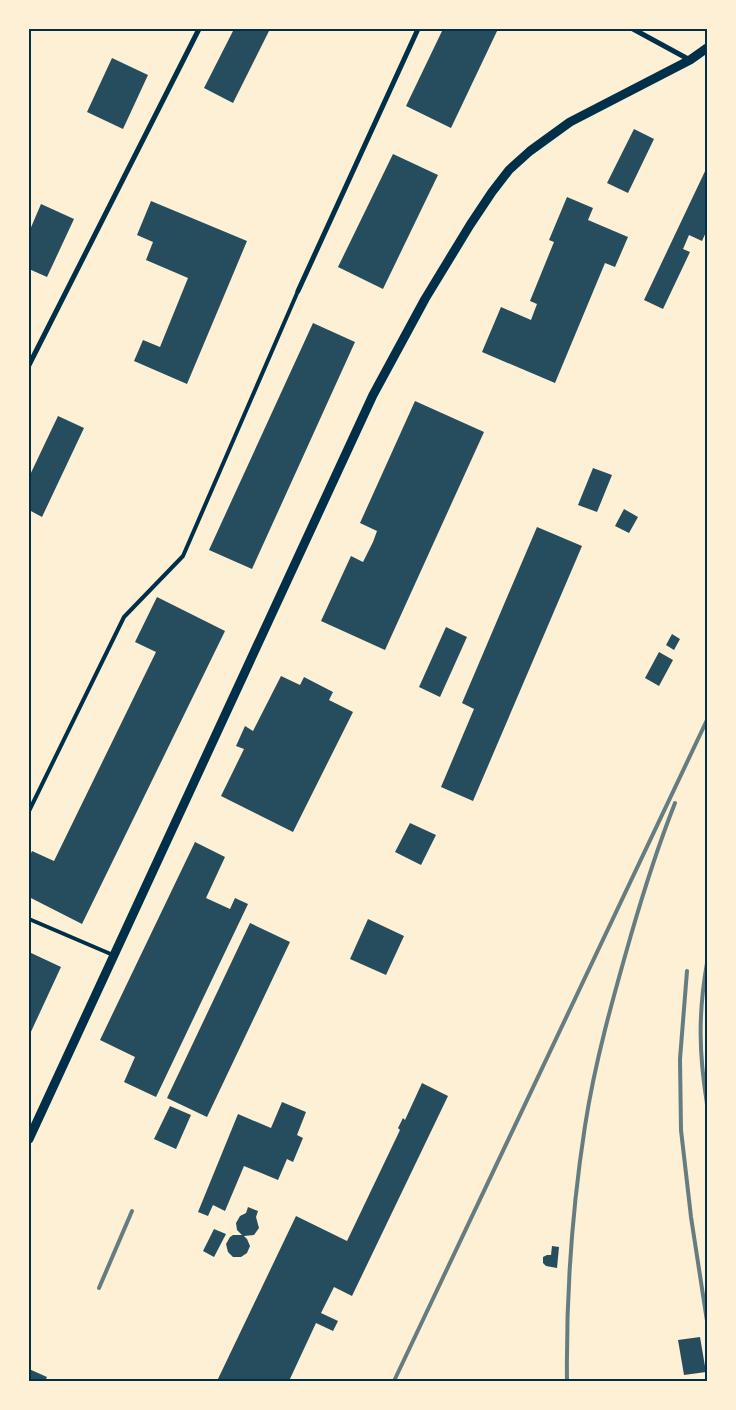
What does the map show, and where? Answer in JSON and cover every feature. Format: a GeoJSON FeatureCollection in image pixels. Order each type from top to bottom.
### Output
{"type":"FeatureCollection","features":[{"type":"Feature","properties":{"kind":"street"},"geometry":{"type":"LineString","coordinates":[[29,365],[199,29]]}},
{"type":"Feature","properties":{"kind":"street"},"geometry":{"type":"LineString","coordinates":[[298,291],[418,29]]}},
{"type":"Feature","properties":{"kind":"street"},"geometry":{"type":"LineString","coordinates":[[632,29],[690,60]]}},
{"type":"Feature","properties":{"kind":"street"},"geometry":{"type":"LineString","coordinates":[[29,1139],[373,395],[425,298],[470,225],[509,170],[549,136],[570,122],[690,60],[707,48]]}},
{"type":"Feature","properties":{"kind":"lane"},"geometry":{"type":"LineString","coordinates":[[29,811],[124,617],[183,556],[298,291]]}},
{"type":"Feature","properties":{"kind":"lane"},"geometry":{"type":"LineString","coordinates":[[29,919],[113,955]]}},
{"type":"Feature","properties":{"kind":"building"},"geometry":{"type":"Polygon","coordinates":[[[234,29],[270,29],[233,103],[204,88],[234,29]]]}},
{"type":"Feature","properties":{"kind":"building"},"geometry":{"type":"Polygon","coordinates":[[[443,29],[498,29],[451,128],[406,106],[443,29]]]}},
{"type":"Feature","properties":{"kind":"building"},"geometry":{"type":"Polygon","coordinates":[[[112,58],[148,75],[123,129],[87,112],[112,58]]]}},
{"type":"Feature","properties":{"kind":"building"},"geometry":{"type":"Polygon","coordinates":[[[634,129],[654,139],[628,193],[607,183],[634,129]]]}},
{"type":"Feature","properties":{"kind":"building"},"geometry":{"type":"Polygon","coordinates":[[[393,154],[438,175],[383,289],[338,267],[393,154]]]}},
{"type":"Feature","properties":{"kind":"building"},"geometry":{"type":"Polygon","coordinates":[[[707,167],[707,230],[702,241],[689,235],[683,249],[690,252],[663,309],[644,300],[707,167]]]}},
{"type":"Feature","properties":{"kind":"building"},"geometry":{"type":"Polygon","coordinates":[[[567,197],[593,208],[588,220],[628,237],[615,267],[605,263],[555,383],[482,352],[501,307],[531,320],[537,304],[530,301],[554,242],[549,240],[567,197]]]}},
{"type":"Feature","properties":{"kind":"building"},"geometry":{"type":"Polygon","coordinates":[[[151,201],[247,241],[187,384],[134,361],[143,340],[160,347],[188,278],[146,260],[153,242],[137,235],[151,201]]]}},
{"type":"Feature","properties":{"kind":"building"},"geometry":{"type":"Polygon","coordinates":[[[41,204],[74,219],[47,277],[29,269],[29,232],[41,204]]]}},
{"type":"Feature","properties":{"kind":"building"},"geometry":{"type":"Polygon","coordinates":[[[313,323],[355,342],[252,569],[209,550],[313,323]]]}},
{"type":"Feature","properties":{"kind":"building"},"geometry":{"type":"Polygon","coordinates":[[[415,401],[484,432],[385,650],[321,621],[351,556],[363,562],[373,542],[377,531],[360,523],[415,401]]]}},
{"type":"Feature","properties":{"kind":"building"},"geometry":{"type":"Polygon","coordinates":[[[58,416],[84,428],[42,517],[29,510],[29,477],[58,416]]]}},
{"type":"Feature","properties":{"kind":"building"},"geometry":{"type":"Polygon","coordinates":[[[593,468],[612,475],[597,512],[578,505],[593,468]]]}},
{"type":"Feature","properties":{"kind":"building"},"geometry":{"type":"Polygon","coordinates":[[[624,509],[638,517],[629,533],[615,526],[624,509]]]}},
{"type":"Feature","properties":{"kind":"building"},"geometry":{"type":"Polygon","coordinates":[[[537,527],[582,546],[473,801],[441,787],[474,709],[462,703],[537,527]]]}},
{"type":"Feature","properties":{"kind":"building"},"geometry":{"type":"Polygon","coordinates":[[[157,597],[225,631],[82,924],[29,897],[29,858],[32,851],[54,861],[156,652],[135,642],[157,597]]]}},
{"type":"Feature","properties":{"kind":"building"},"geometry":{"type":"Polygon","coordinates":[[[446,627],[467,637],[440,697],[419,687],[446,627]]]}},
{"type":"Feature","properties":{"kind":"building"},"geometry":{"type":"Polygon","coordinates":[[[672,634],[680,639],[674,650],[666,645],[672,634]]]}},
{"type":"Feature","properties":{"kind":"building"},"geometry":{"type":"Polygon","coordinates":[[[659,652],[673,660],[659,686],[645,678],[659,652]]]}},
{"type":"Feature","properties":{"kind":"building"},"geometry":{"type":"Polygon","coordinates":[[[281,676],[300,685],[304,677],[333,692],[329,700],[353,712],[293,832],[221,796],[244,749],[236,746],[245,726],[253,731],[281,676]]]}},
{"type":"Feature","properties":{"kind":"building"},"geometry":{"type":"Polygon","coordinates":[[[410,823],[436,835],[421,865],[395,852],[410,823]]]}},
{"type":"Feature","properties":{"kind":"building"},"geometry":{"type":"Polygon","coordinates":[[[195,842],[225,857],[206,898],[230,909],[235,898],[248,904],[156,1097],[124,1082],[135,1057],[100,1040],[195,842]]]}},
{"type":"Feature","properties":{"kind":"building"},"geometry":{"type":"Polygon","coordinates":[[[368,919],[404,936],[386,975],[350,959],[368,919]]]}},
{"type":"Feature","properties":{"kind":"building"},"geometry":{"type":"Polygon","coordinates":[[[250,923],[290,942],[207,1117],[167,1098],[250,923]]]}},
{"type":"Feature","properties":{"kind":"building"},"geometry":{"type":"Polygon","coordinates":[[[29,952],[61,967],[29,1036],[29,952]]]}},
{"type":"Feature","properties":{"kind":"building"},"geometry":{"type":"Polygon","coordinates":[[[422,1083],[448,1096],[352,1296],[334,1287],[321,1313],[338,1321],[333,1331],[316,1323],[289,1381],[217,1381],[296,1216],[347,1241],[400,1130],[398,1128],[403,1118],[405,1120],[422,1083]]]}},
{"type":"Feature","properties":{"kind":"building"},"geometry":{"type":"Polygon","coordinates":[[[282,1102],[306,1112],[297,1135],[303,1138],[293,1162],[287,1159],[278,1180],[244,1166],[225,1211],[213,1205],[208,1216],[198,1212],[238,1114],[271,1128],[282,1102]]]}},
{"type":"Feature","properties":{"kind":"building"},"geometry":{"type":"Polygon","coordinates":[[[170,1106],[191,1115],[176,1149],[154,1139],[170,1106]]]}},
{"type":"Feature","properties":{"kind":"building"},"geometry":{"type":"Polygon","coordinates":[[[248,1207],[258,1211],[256,1217],[259,1228],[254,1235],[244,1236],[250,1246],[247,1253],[241,1257],[233,1257],[228,1252],[226,1244],[233,1235],[242,1235],[237,1230],[236,1223],[240,1216],[246,1213],[248,1207]]]}},
{"type":"Feature","properties":{"kind":"building"},"geometry":{"type":"Polygon","coordinates":[[[214,1229],[226,1234],[214,1257],[203,1251],[214,1229]]]}},
{"type":"Feature","properties":{"kind":"building"},"geometry":{"type":"Polygon","coordinates":[[[552,1246],[559,1247],[557,1268],[546,1266],[543,1263],[543,1257],[551,1255],[552,1246]]]}},
{"type":"Feature","properties":{"kind":"building"},"geometry":{"type":"Polygon","coordinates":[[[700,1337],[706,1372],[684,1375],[678,1340],[700,1337]]]}},
{"type":"Feature","properties":{"kind":"building"},"geometry":{"type":"Polygon","coordinates":[[[29,1369],[47,1377],[45,1381],[29,1381],[29,1369]]]}},
{"type":"Feature","properties":{"kind":"railway"},"geometry":{"type":"LineString","coordinates":[[394,1381],[707,720]]}},
{"type":"Feature","properties":{"kind":"railway"},"geometry":{"type":"LineString","coordinates":[[567,1381],[571,1253],[580,1158],[589,1102],[605,1030],[631,935],[675,803]]}},
{"type":"Feature","properties":{"kind":"railway"},"geometry":{"type":"LineString","coordinates":[[707,963],[701,1017],[702,1068],[707,1104]]}},
{"type":"Feature","properties":{"kind":"railway"},"geometry":{"type":"LineString","coordinates":[[687,971],[680,1059],[681,1130],[691,1217],[707,1321]]}},
{"type":"Feature","properties":{"kind":"railway"},"geometry":{"type":"LineString","coordinates":[[99,1288],[132,1211]]}}]}
